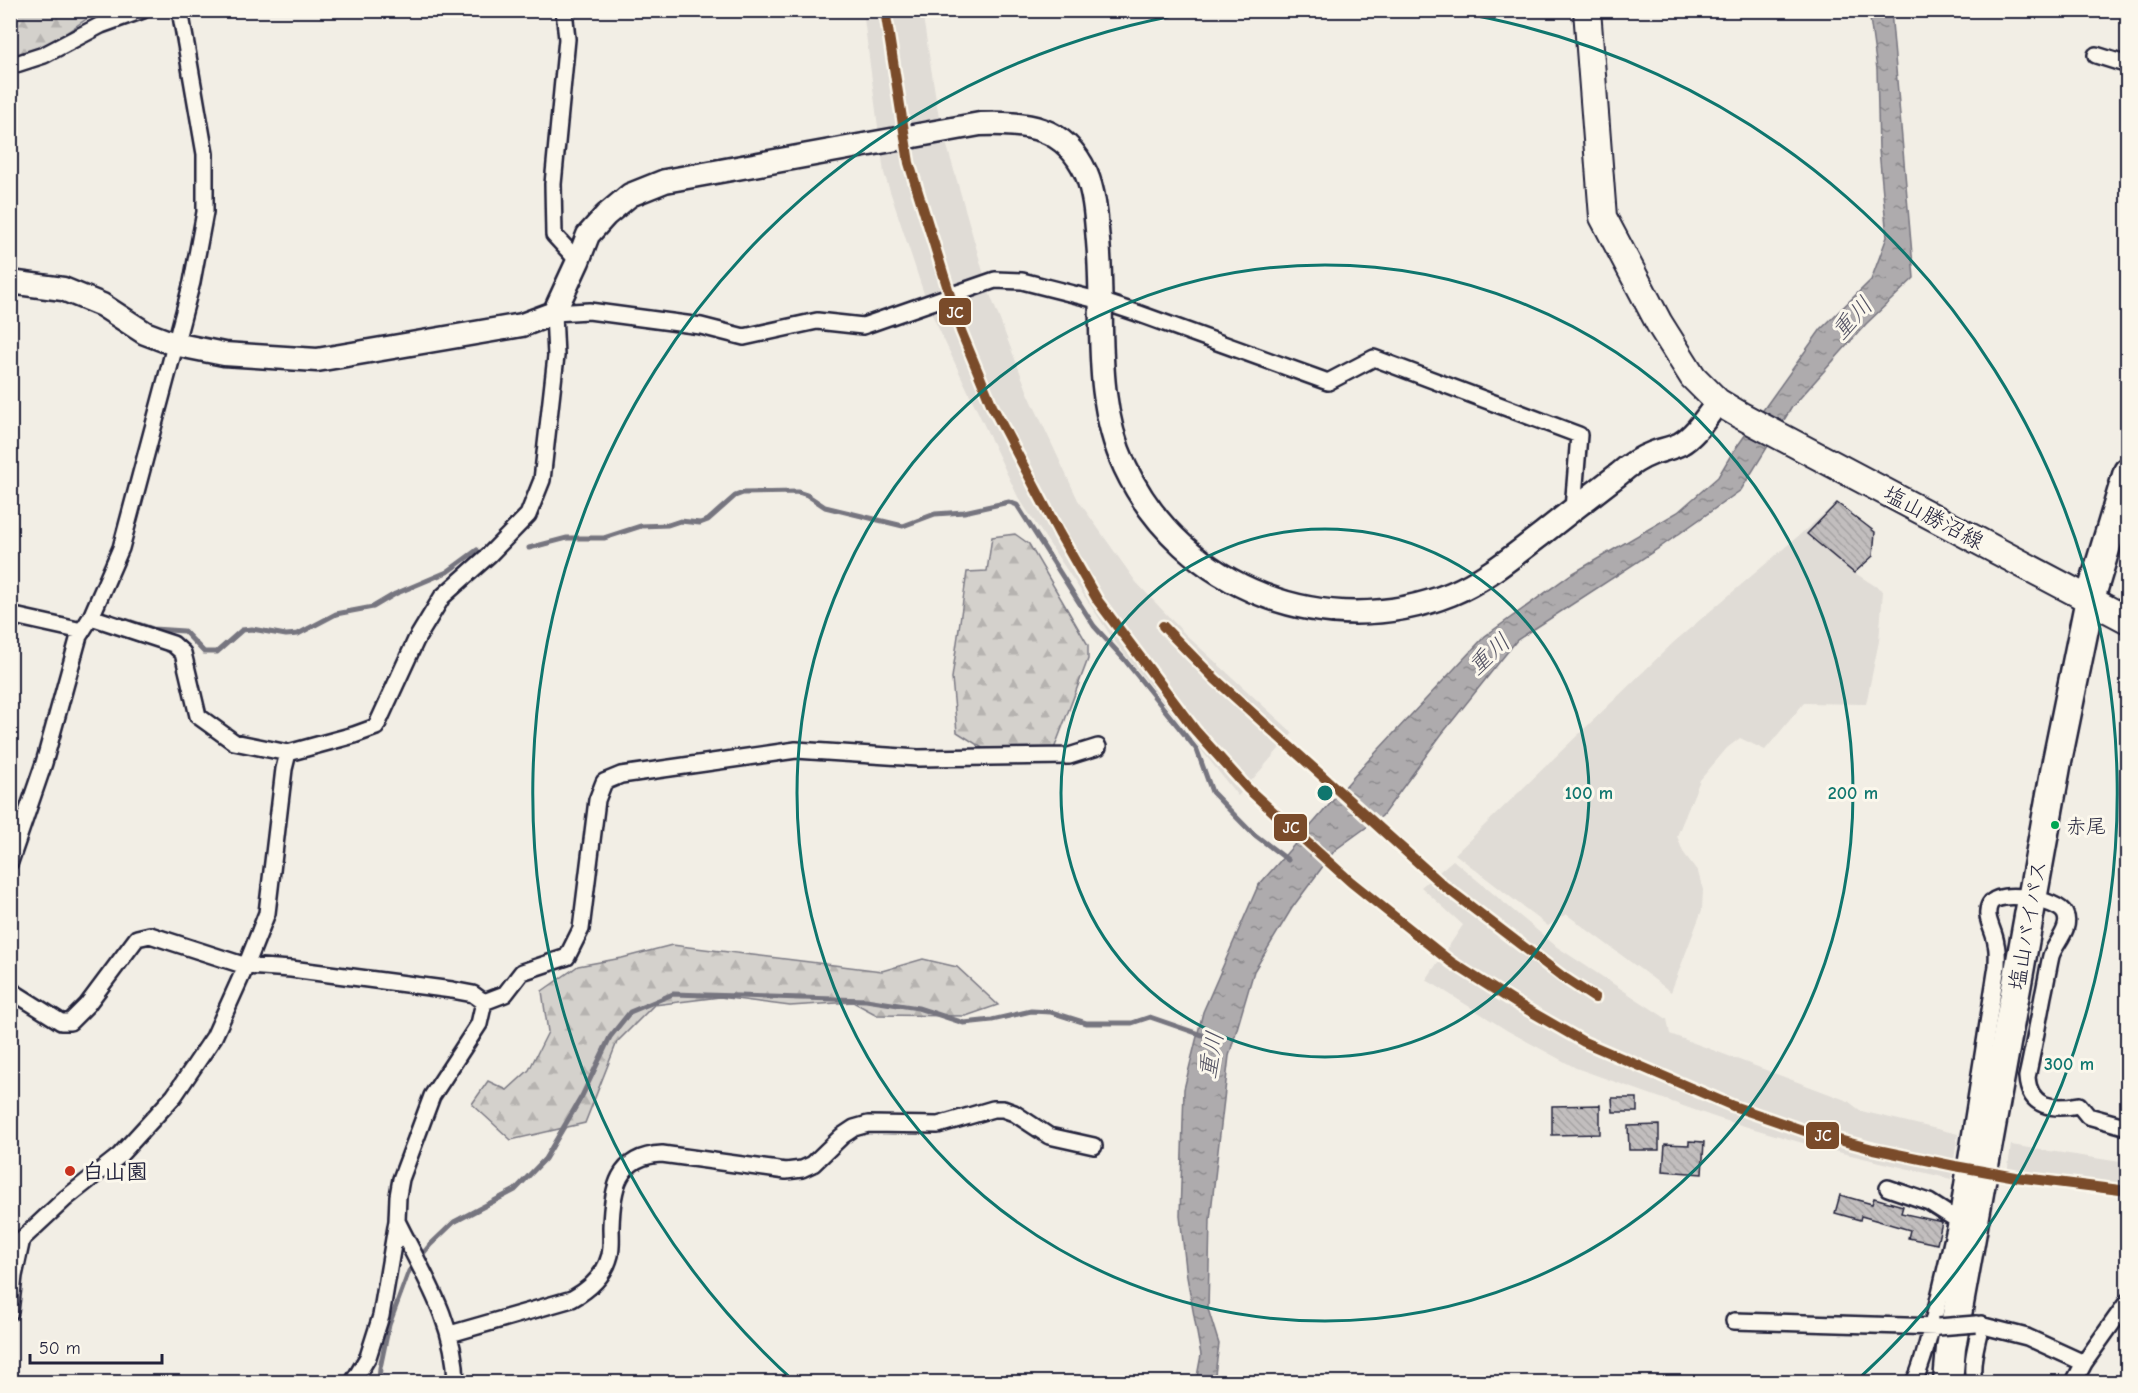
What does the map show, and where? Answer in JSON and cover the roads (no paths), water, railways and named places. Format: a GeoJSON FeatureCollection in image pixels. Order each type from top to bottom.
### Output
{"type":"FeatureCollection","features":[{"type":"Feature","properties":{"kind":"highway","name":"塩山バイパス"},"geometry":{"type":"LineString","coordinates":[[1948,1383],[1953,1337],[2032,899],[2090,599],[2127,472]]}},
{"type":"Feature","properties":{"kind":"main road","name":"塩山勝沼線"},"geometry":{"type":"LineString","coordinates":[[1587,10],[1603,218],[1659,324],[1694,377],[1718,402],[1740,415],[2127,620]]}},
{"type":"Feature","properties":{"kind":"street"},"geometry":{"type":"LineString","coordinates":[[10,66],[44,56],[100,25],[143,10]]}},
{"type":"Feature","properties":{"kind":"street"},"geometry":{"type":"LineString","coordinates":[[10,862],[44,764],[82,631],[92,617],[121,548],[192,282],[206,212],[205,154],[180,10]]}},
{"type":"Feature","properties":{"kind":"street"},"geometry":{"type":"LineString","coordinates":[[564,10],[567,39],[553,184],[554,235],[578,261]]}},
{"type":"Feature","properties":{"kind":"street"},"geometry":{"type":"LineString","coordinates":[[2096,55],[2127,64]]}},
{"type":"Feature","properties":{"kind":"street"},"geometry":{"type":"LineString","coordinates":[[92,617],[173,644],[183,653],[198,716],[234,742],[288,753],[376,727],[416,640],[442,597],[489,555],[528,515],[542,480],[556,356],[554,313],[588,235],[606,214],[630,195],[665,181],[990,124],[1041,128],[1054,135],[1077,157],[1092,193],[1099,253],[1104,388],[1112,433],[1125,467],[1163,527],[1208,566],[1263,596],[1317,611],[1356,612],[1392,609],[1450,594],[1476,582],[1505,563],[1634,462],[1679,444],[1692,435],[1718,402]]}},
{"type":"Feature","properties":{"kind":"street"},"geometry":{"type":"LineString","coordinates":[[10,282],[63,289],[102,305],[145,333],[174,344],[224,354],[317,360],[522,325],[554,313],[589,311],[701,326],[744,337],[817,321],[863,326],[995,280],[1022,281],[1101,301],[1328,382],[1374,358],[1579,435],[1573,510]]}},
{"type":"Feature","properties":{"kind":"street"},"geometry":{"type":"LineString","coordinates":[[10,615],[82,631]]}},
{"type":"Feature","properties":{"kind":"street"},"geometry":{"type":"LineString","coordinates":[[484,1002],[505,994],[522,972],[567,957],[581,929],[597,800],[604,783],[621,775],[796,750],[918,758],[1069,756],[1098,747]]}},
{"type":"Feature","properties":{"kind":"street"},"geometry":{"type":"LineString","coordinates":[[10,1312],[14,1276],[22,1239],[66,1198],[119,1156],[174,1096],[214,1037],[267,913],[284,769],[288,753]]}},
{"type":"Feature","properties":{"kind":"street"},"geometry":{"type":"LineString","coordinates":[[1913,1383],[1917,1379],[1934,1327],[1957,1220],[1997,966],[1997,944],[1989,921],[1989,905],[1999,897],[2032,899],[2060,908],[2065,913],[2064,930],[2052,954],[2027,1077],[2028,1088],[2034,1098],[2045,1106],[2063,1108],[2079,1105],[2088,1116],[2127,1127]]}},
{"type":"Feature","properties":{"kind":"street"},"geometry":{"type":"LineString","coordinates":[[10,990],[61,1022],[70,1022],[87,1005],[137,938],[150,935],[246,966],[291,969],[452,990],[472,994],[484,1002]]}},
{"type":"Feature","properties":{"kind":"street"},"geometry":{"type":"LineString","coordinates":[[353,1383],[368,1357],[381,1316],[397,1221],[401,1179],[432,1096],[478,1024],[484,1002]]}},
{"type":"Feature","properties":{"kind":"street"},"geometry":{"type":"LineString","coordinates":[[450,1334],[572,1299],[585,1292],[605,1267],[610,1253],[612,1204],[621,1174],[631,1162],[647,1155],[662,1154],[786,1171],[813,1164],[842,1136],[854,1128],[868,1124],[938,1125],[993,1108],[1014,1113],[1049,1136],[1094,1146]]}},
{"type":"Feature","properties":{"kind":"street"},"geometry":{"type":"LineString","coordinates":[[1888,1188],[1929,1202],[1957,1220]]}},
{"type":"Feature","properties":{"kind":"street"},"geometry":{"type":"LineString","coordinates":[[397,1221],[444,1316],[450,1334],[456,1383]]}},
{"type":"Feature","properties":{"kind":"street"},"geometry":{"type":"LineString","coordinates":[[2074,1383],[2084,1363],[2127,1301]]}},
{"type":"Feature","properties":{"kind":"street"},"geometry":{"type":"LineString","coordinates":[[1734,1322],[1934,1327],[1978,1324],[2027,1337],[2084,1363]]}},
{"type":"Feature","properties":{"kind":"street"},"geometry":{"type":"LineString","coordinates":[[1974,1383],[1973,1367],[1978,1324]]}},
{"type":"Feature","properties":{"kind":"water","name":"重川"},"geometry":{"type":"Polygon","coordinates":[[[1869,11],[1891,11],[1914,278],[1866,324],[1792,407],[1741,490],[1659,548],[1517,640],[1441,735],[1382,816],[1335,850],[1292,908],[1254,971],[1229,1056],[1210,1220],[1208,1309],[1219,1344],[1214,1382],[1196,1382],[1201,1355],[1187,1277],[1180,1216],[1184,1089],[1203,1012],[1258,886],[1365,764],[1485,636],[1570,575],[1678,512],[1718,477],[1731,455],[1821,329],[1871,280],[1887,237],[1879,150],[1877,69],[1869,11]]]}},
{"type":"Feature","properties":{"kind":"waterway"},"geometry":{"type":"LineString","coordinates":[[529,548],[567,538],[604,538],[641,526],[668,525],[680,521],[700,523],[708,520],[735,496],[743,493],[798,492],[825,507],[903,526],[935,514],[964,512],[1009,502],[1017,505],[1094,626],[1124,659],[1197,750],[1212,792],[1251,832],[1288,860]]}},
{"type":"Feature","properties":{"kind":"waterway"},"geometry":{"type":"LineString","coordinates":[[122,619],[153,629],[184,631],[204,652],[217,652],[242,630],[252,629],[286,635],[298,634],[336,614],[373,607],[395,594],[447,572],[477,550]]}},
{"type":"Feature","properties":{"kind":"waterway","name":"重川"},"geometry":{"type":"LineString","coordinates":[[379,1382],[389,1325],[409,1271],[430,1245],[454,1222],[515,1190],[545,1159],[582,1096],[610,1037],[630,1012],[673,994],[866,1000],[918,1008],[964,1023],[992,1020],[1031,1011],[1051,1012],[1086,1023],[1132,1023],[1150,1017],[1202,1035]]}},
{"type":"Feature","properties":{"kind":"place","name":"赤尾"},"geometry":{"type":"Point","coordinates":[2055,825]}},
{"type":"Feature","properties":{"kind":"place","name":"白山園"},"geometry":{"type":"Point","coordinates":[70,1171]}}]}
